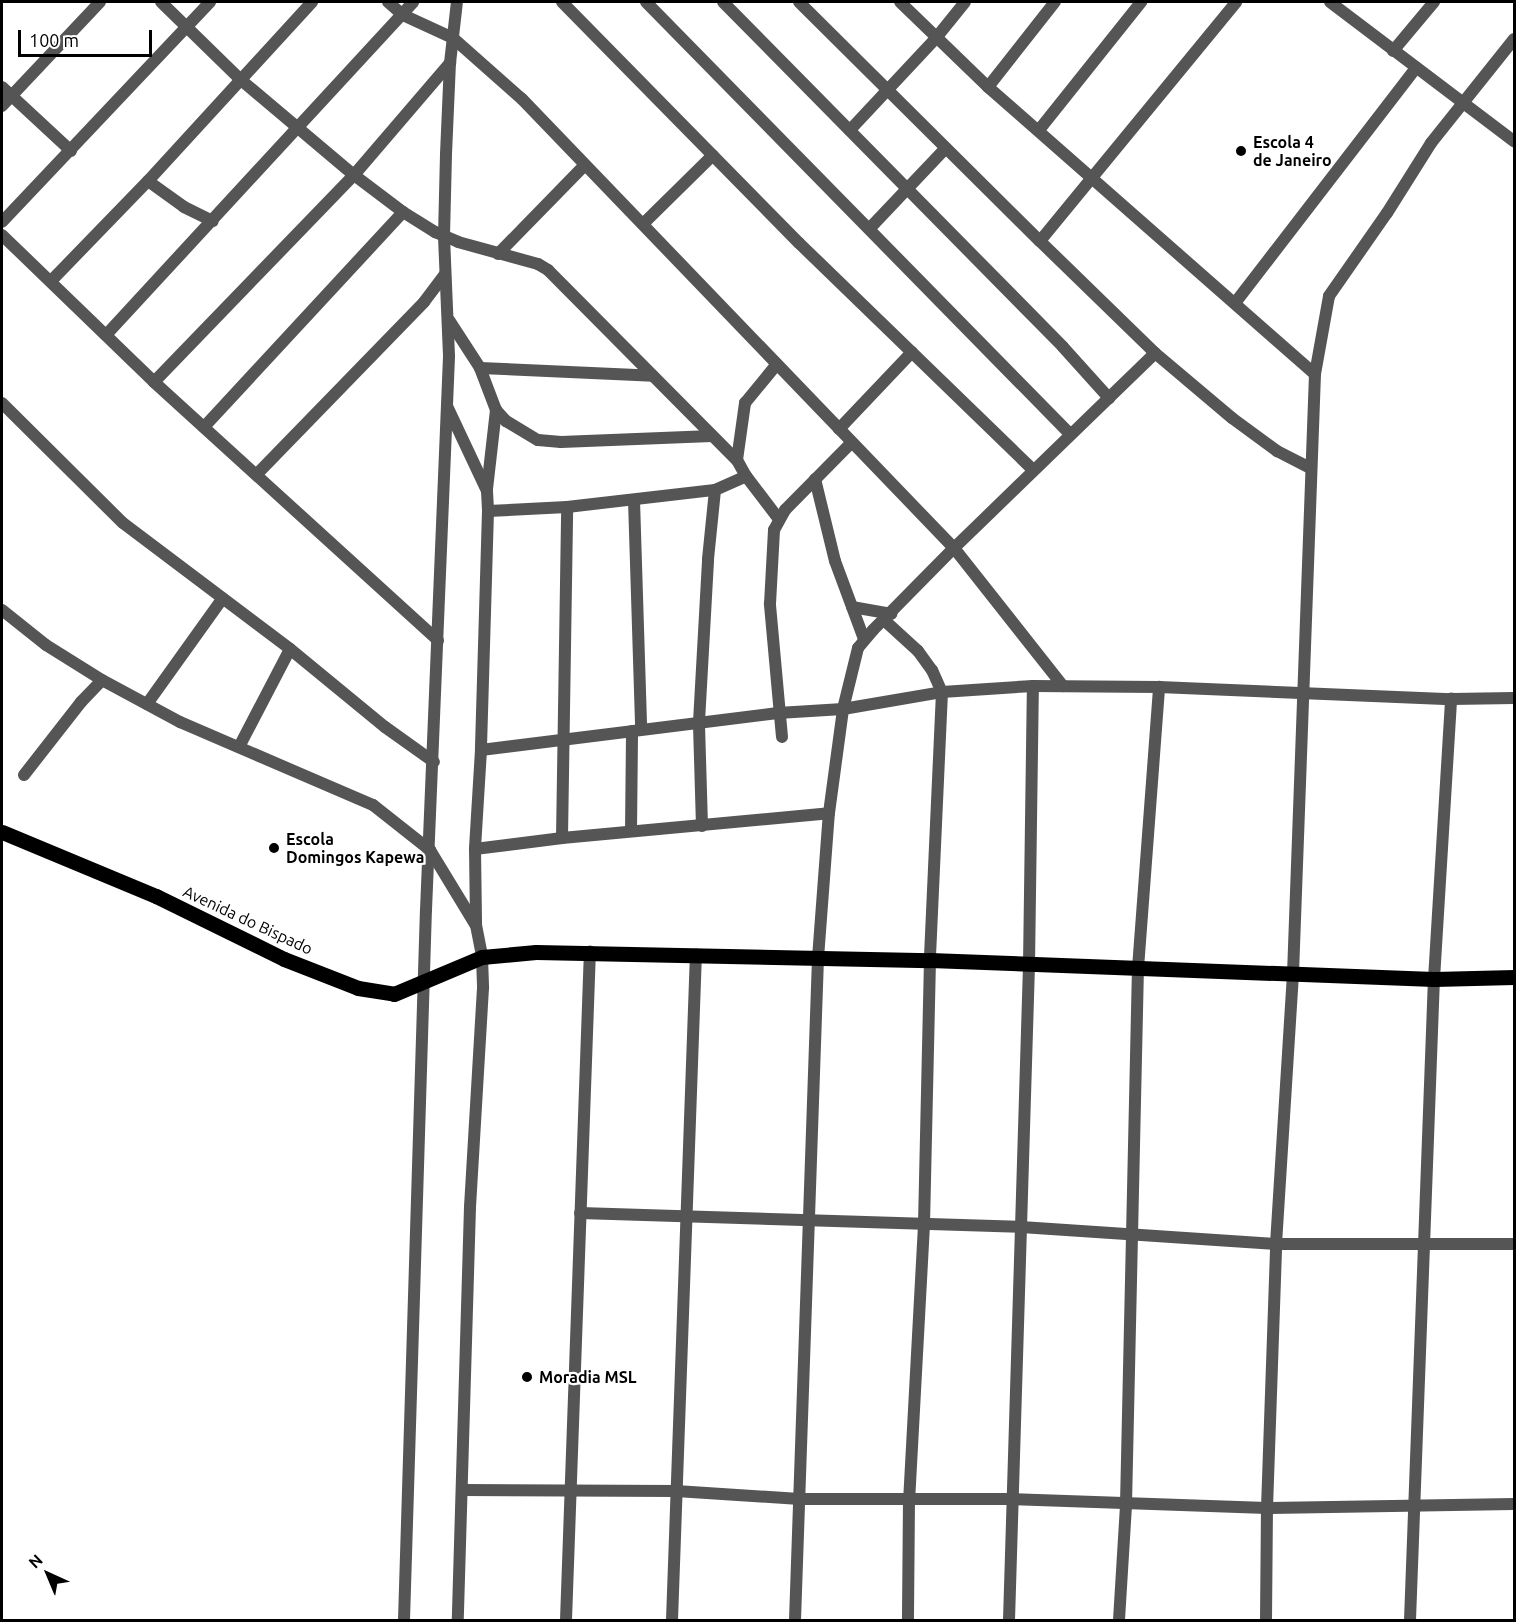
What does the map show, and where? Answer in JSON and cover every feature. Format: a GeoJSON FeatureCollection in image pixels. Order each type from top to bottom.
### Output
{"type":"FeatureCollection","features":[{"type":"Feature","properties":{"kind":"main road","name":"Avenida do Bispado"},"geometry":{"type":"LineString","coordinates":[[2,832],[156,896],[284,959],[358,988],[394,994],[482,957],[536,952],[590,951],[930,960],[1434,979],[1515,977]]}},
{"type":"Feature","properties":{"kind":"street"},"geometry":{"type":"LineString","coordinates":[[2,106],[100,2]]}},
{"type":"Feature","properties":{"kind":"street"},"geometry":{"type":"LineString","coordinates":[[161,2],[241,80],[354,175],[403,212],[444,236],[498,254],[538,264],[548,270],[737,460],[746,476],[778,518]]}},
{"type":"Feature","properties":{"kind":"street"},"geometry":{"type":"LineString","coordinates":[[2,222],[210,2]]}},
{"type":"Feature","properties":{"kind":"street"},"geometry":{"type":"LineString","coordinates":[[51,281],[148,181],[312,2]]}},
{"type":"Feature","properties":{"kind":"street"},"geometry":{"type":"LineString","coordinates":[[388,2],[403,15],[453,38],[522,99],[954,548],[1063,686]]}},
{"type":"Feature","properties":{"kind":"street"},"geometry":{"type":"LineString","coordinates":[[106,335],[413,2]]}},
{"type":"Feature","properties":{"kind":"street"},"geometry":{"type":"LineString","coordinates":[[404,1620],[424,982],[449,320],[444,236],[450,63],[457,2]]}},
{"type":"Feature","properties":{"kind":"street"},"geometry":{"type":"LineString","coordinates":[[562,2],[712,155],[1033,470]]}},
{"type":"Feature","properties":{"kind":"street"},"geometry":{"type":"LineString","coordinates":[[646,2],[1071,434]]}},
{"type":"Feature","properties":{"kind":"street"},"geometry":{"type":"LineString","coordinates":[[723,2],[1063,347],[1109,398]]}},
{"type":"Feature","properties":{"kind":"street"},"geometry":{"type":"LineString","coordinates":[[799,2],[1155,353],[1232,418],[1277,451],[1310,468]]}},
{"type":"Feature","properties":{"kind":"street"},"geometry":{"type":"LineString","coordinates":[[900,2],[988,87],[1315,374]]}},
{"type":"Feature","properties":{"kind":"street"},"geometry":{"type":"LineString","coordinates":[[850,130],[936,38],[965,2]]}},
{"type":"Feature","properties":{"kind":"street"},"geometry":{"type":"LineString","coordinates":[[988,87],[1054,2]]}},
{"type":"Feature","properties":{"kind":"street"},"geometry":{"type":"LineString","coordinates":[[1039,130],[1141,2]]}},
{"type":"Feature","properties":{"kind":"street"},"geometry":{"type":"LineString","coordinates":[[1040,241],[1236,2]]}},
{"type":"Feature","properties":{"kind":"street"},"geometry":{"type":"LineString","coordinates":[[1394,51],[1434,2]]}},
{"type":"Feature","properties":{"kind":"street"},"geometry":{"type":"LineString","coordinates":[[1334,3],[1461,103],[1515,141]]}},
{"type":"Feature","properties":{"kind":"street"},"geometry":{"type":"LineString","coordinates":[[1266,1620],[1267,1509],[1276,1244],[1293,974],[1315,374],[1329,296],[1387,213],[1431,143],[1515,39]]}},
{"type":"Feature","properties":{"kind":"street"},"geometry":{"type":"LineString","coordinates":[[154,382],[354,175],[450,63]]}},
{"type":"Feature","properties":{"kind":"street"},"geometry":{"type":"LineString","coordinates":[[1235,303],[1416,68]]}},
{"type":"Feature","properties":{"kind":"street"},"geometry":{"type":"LineString","coordinates":[[2,87],[71,151]]}},
{"type":"Feature","properties":{"kind":"street"},"geometry":{"type":"LineString","coordinates":[[870,228],[946,148]]}},
{"type":"Feature","properties":{"kind":"street"},"geometry":{"type":"LineString","coordinates":[[643,225],[712,155]]}},
{"type":"Feature","properties":{"kind":"street"},"geometry":{"type":"LineString","coordinates":[[498,254],[585,165]]}},
{"type":"Feature","properties":{"kind":"street"},"geometry":{"type":"LineString","coordinates":[[148,181],[184,207],[213,221]]}},
{"type":"Feature","properties":{"kind":"street"},"geometry":{"type":"LineString","coordinates":[[204,428],[403,212]]}},
{"type":"Feature","properties":{"kind":"street"},"geometry":{"type":"LineString","coordinates":[[2,236],[154,382],[438,640]]}},
{"type":"Feature","properties":{"kind":"street"},"geometry":{"type":"LineString","coordinates":[[257,474],[424,302],[445,274]]}},
{"type":"Feature","properties":{"kind":"street"},"geometry":{"type":"LineString","coordinates":[[449,320],[480,368],[496,410],[506,421],[537,440],[561,442],[712,436]]}},
{"type":"Feature","properties":{"kind":"street"},"geometry":{"type":"LineString","coordinates":[[839,429],[912,352]]}},
{"type":"Feature","properties":{"kind":"street"},"geometry":{"type":"LineString","coordinates":[[795,1620],[818,958],[829,813],[843,709],[858,648],[864,639],[954,548],[1155,353]]}},
{"type":"Feature","properties":{"kind":"street"},"geometry":{"type":"LineString","coordinates":[[737,460],[745,403],[777,364]]}},
{"type":"Feature","properties":{"kind":"street"},"geometry":{"type":"LineString","coordinates":[[480,368],[653,376]]}},
{"type":"Feature","properties":{"kind":"street"},"geometry":{"type":"LineString","coordinates":[[2,403],[123,523],[290,649],[363,710],[434,762]]}},
{"type":"Feature","properties":{"kind":"street"},"geometry":{"type":"LineString","coordinates":[[445,403],[487,491]]}},
{"type":"Feature","properties":{"kind":"street"},"geometry":{"type":"LineString","coordinates":[[458,1620],[464,1490],[470,1207],[482,957],[476,925],[475,849],[481,750],[487,491],[496,410]]}},
{"type":"Feature","properties":{"kind":"street"},"geometry":{"type":"LineString","coordinates":[[782,737],[778,713],[770,604],[772,548],[778,518],[852,442]]}},
{"type":"Feature","properties":{"kind":"street"},"geometry":{"type":"LineString","coordinates":[[488,511],[567,507],[715,490],[746,476]]}},
{"type":"Feature","properties":{"kind":"street"},"geometry":{"type":"LineString","coordinates":[[815,479],[833,554],[864,639]]}},
{"type":"Feature","properties":{"kind":"street"},"geometry":{"type":"LineString","coordinates":[[702,826],[699,722],[708,559],[715,490]]}},
{"type":"Feature","properties":{"kind":"street"},"geometry":{"type":"LineString","coordinates":[[631,831],[637,730],[634,500]]}},
{"type":"Feature","properties":{"kind":"street"},"geometry":{"type":"LineString","coordinates":[[562,838],[567,507]]}},
{"type":"Feature","properties":{"kind":"street"},"geometry":{"type":"LineString","coordinates":[[147,704],[223,598]]}},
{"type":"Feature","properties":{"kind":"street"},"geometry":{"type":"LineString","coordinates":[[852,607],[887,617],[932,670],[942,692],[930,960],[924,1225],[909,1500],[908,1620]]}},
{"type":"Feature","properties":{"kind":"street"},"geometry":{"type":"LineString","coordinates":[[2,610],[46,645],[102,680],[180,722],[373,805],[430,850],[476,925]]}},
{"type":"Feature","properties":{"kind":"street"},"geometry":{"type":"LineString","coordinates":[[239,747],[290,649]]}},
{"type":"Feature","properties":{"kind":"street"},"geometry":{"type":"LineString","coordinates":[[24,775],[81,702],[102,680]]}},
{"type":"Feature","properties":{"kind":"street"},"geometry":{"type":"LineString","coordinates":[[481,750],[778,713],[843,709],[942,692],[1033,686],[1158,687],[1451,699],[1515,698]]}},
{"type":"Feature","properties":{"kind":"street"},"geometry":{"type":"LineString","coordinates":[[1009,1620],[1029,964],[1033,686]]}},
{"type":"Feature","properties":{"kind":"street"},"geometry":{"type":"LineString","coordinates":[[1119,1620],[1126,1504],[1138,968],[1158,687]]}},
{"type":"Feature","properties":{"kind":"street"},"geometry":{"type":"LineString","coordinates":[[1410,1620],[1434,979],[1451,699]]}},
{"type":"Feature","properties":{"kind":"street"},"geometry":{"type":"LineString","coordinates":[[475,849],[562,838],[829,813]]}},
{"type":"Feature","properties":{"kind":"street"},"geometry":{"type":"LineString","coordinates":[[566,1620],[590,951]]}},
{"type":"Feature","properties":{"kind":"street"},"geometry":{"type":"LineString","coordinates":[[672,1620],[696,954]]}},
{"type":"Feature","properties":{"kind":"street"},"geometry":{"type":"LineString","coordinates":[[580,1214],[1021,1227],[1276,1244],[1515,1244]]}},
{"type":"Feature","properties":{"kind":"street"},"geometry":{"type":"LineString","coordinates":[[464,1490],[676,1491],[800,1499],[1012,1499],[1267,1509],[1515,1504]]}},
{"type":"Feature","properties":{"kind":"place","name":"Escola 4 de Janeiro"},"geometry":{"type":"Point","coordinates":[1241,151]}},
{"type":"Feature","properties":{"kind":"place","name":"Escola Domingos Kapewa"},"geometry":{"type":"Point","coordinates":[274,848]}},
{"type":"Feature","properties":{"kind":"place","name":"Moradia MSL"},"geometry":{"type":"Point","coordinates":[527,1377]}}]}
